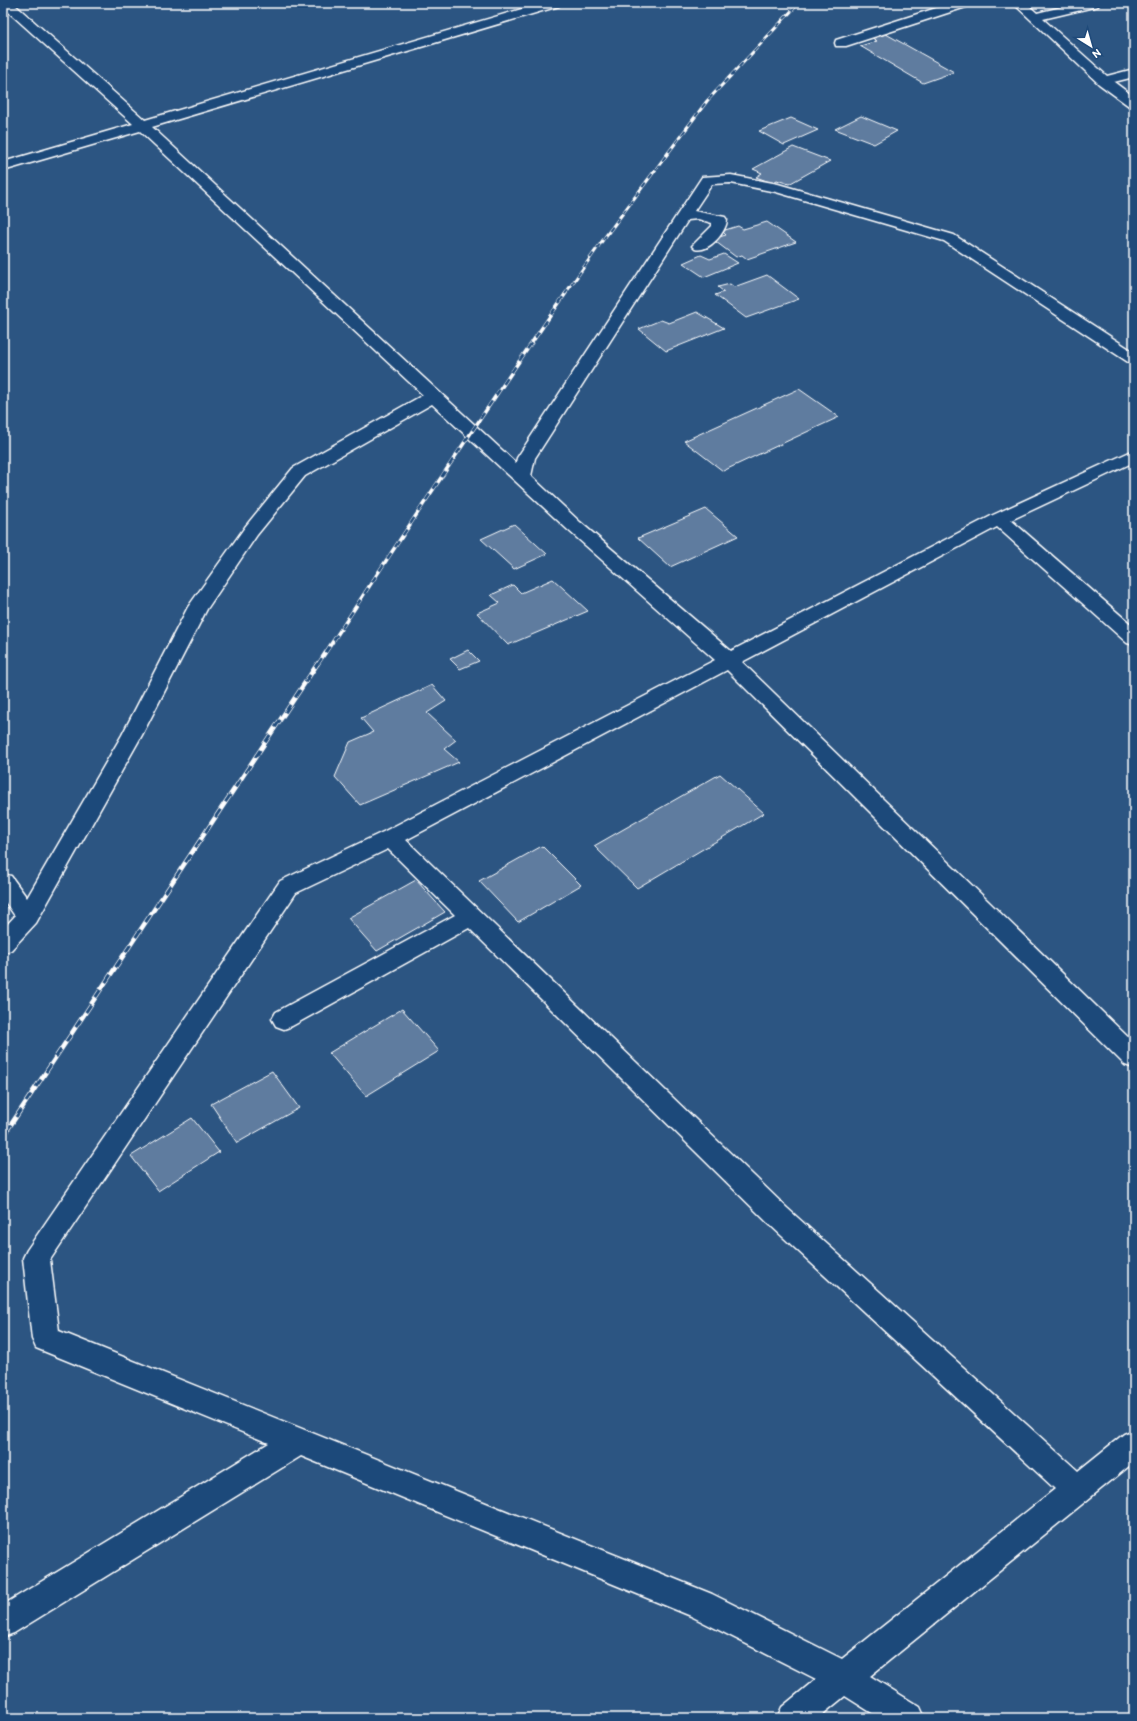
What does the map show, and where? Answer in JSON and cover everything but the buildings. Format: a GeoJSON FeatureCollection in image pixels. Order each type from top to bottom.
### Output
{"type":"FeatureCollection","features":[{"type":"Feature","properties":{"kind":"street"},"geometry":{"type":"LineString","coordinates":[[6,3],[143,126],[574,526],[728,660],[1134,1058]]}},
{"type":"Feature","properties":{"kind":"street"},"geometry":{"type":"LineString","coordinates":[[3,167],[555,3]]}},
{"type":"Feature","properties":{"kind":"street"},"geometry":{"type":"LineString","coordinates":[[841,44],[965,3]]}},
{"type":"Feature","properties":{"kind":"street"},"geometry":{"type":"LineString","coordinates":[[1019,3],[1104,80],[1134,104]]}},
{"type":"Feature","properties":{"kind":"street"},"geometry":{"type":"LineString","coordinates":[[1034,17],[1094,3]]}},
{"type":"Feature","properties":{"kind":"street"},"geometry":{"type":"LineString","coordinates":[[1104,80],[1134,73]]}},
{"type":"Feature","properties":{"kind":"street"},"geometry":{"type":"LineString","coordinates":[[522,477],[526,458],[707,180],[731,179],[778,188],[949,238],[1134,359]]}},
{"type":"Feature","properties":{"kind":"street"},"geometry":{"type":"LineString","coordinates":[[684,216],[698,215],[720,220],[719,227],[700,246]]}},
{"type":"Feature","properties":{"kind":"street"},"geometry":{"type":"LineString","coordinates":[[3,944],[28,917],[132,735],[198,607],[251,531],[299,472],[434,396]]}},
{"type":"Feature","properties":{"kind":"street"},"geometry":{"type":"LineString","coordinates":[[909,1718],[844,1677],[700,1605],[46,1339],[36,1258],[288,887],[392,838],[728,660],[999,519],[1134,455]]}},
{"type":"Feature","properties":{"kind":"street"},"geometry":{"type":"LineString","coordinates":[[999,519],[1134,638]]}},
{"type":"Feature","properties":{"kind":"street"},"geometry":{"type":"LineString","coordinates":[[392,838],[778,1216],[1077,1489]]}},
{"type":"Feature","properties":{"kind":"street"},"geometry":{"type":"LineString","coordinates":[[3,882],[28,917]]}},
{"type":"Feature","properties":{"kind":"street"},"geometry":{"type":"LineString","coordinates":[[284,1019],[472,916]]}},
{"type":"Feature","properties":{"kind":"street"},"geometry":{"type":"LineString","coordinates":[[3,1622],[298,1442]]}},
{"type":"Feature","properties":{"kind":"street"},"geometry":{"type":"LineString","coordinates":[[793,1718],[1134,1444]]}},
{"type":"Feature","properties":{"kind":"railway"},"geometry":{"type":"LineString","coordinates":[[565,294],[605,237],[707,101],[799,3]]}},
{"type":"Feature","properties":{"kind":"railway"},"geometry":{"type":"LineString","coordinates":[[318,664],[472,431],[566,293]]}},
{"type":"Feature","properties":{"kind":"railway"},"geometry":{"type":"LineString","coordinates":[[6,1132],[318,663]]}},
{"type":"Feature","properties":{"kind":"railway"},"geometry":{"type":"LineString","coordinates":[[3,1136],[7,1131]]}}]}
